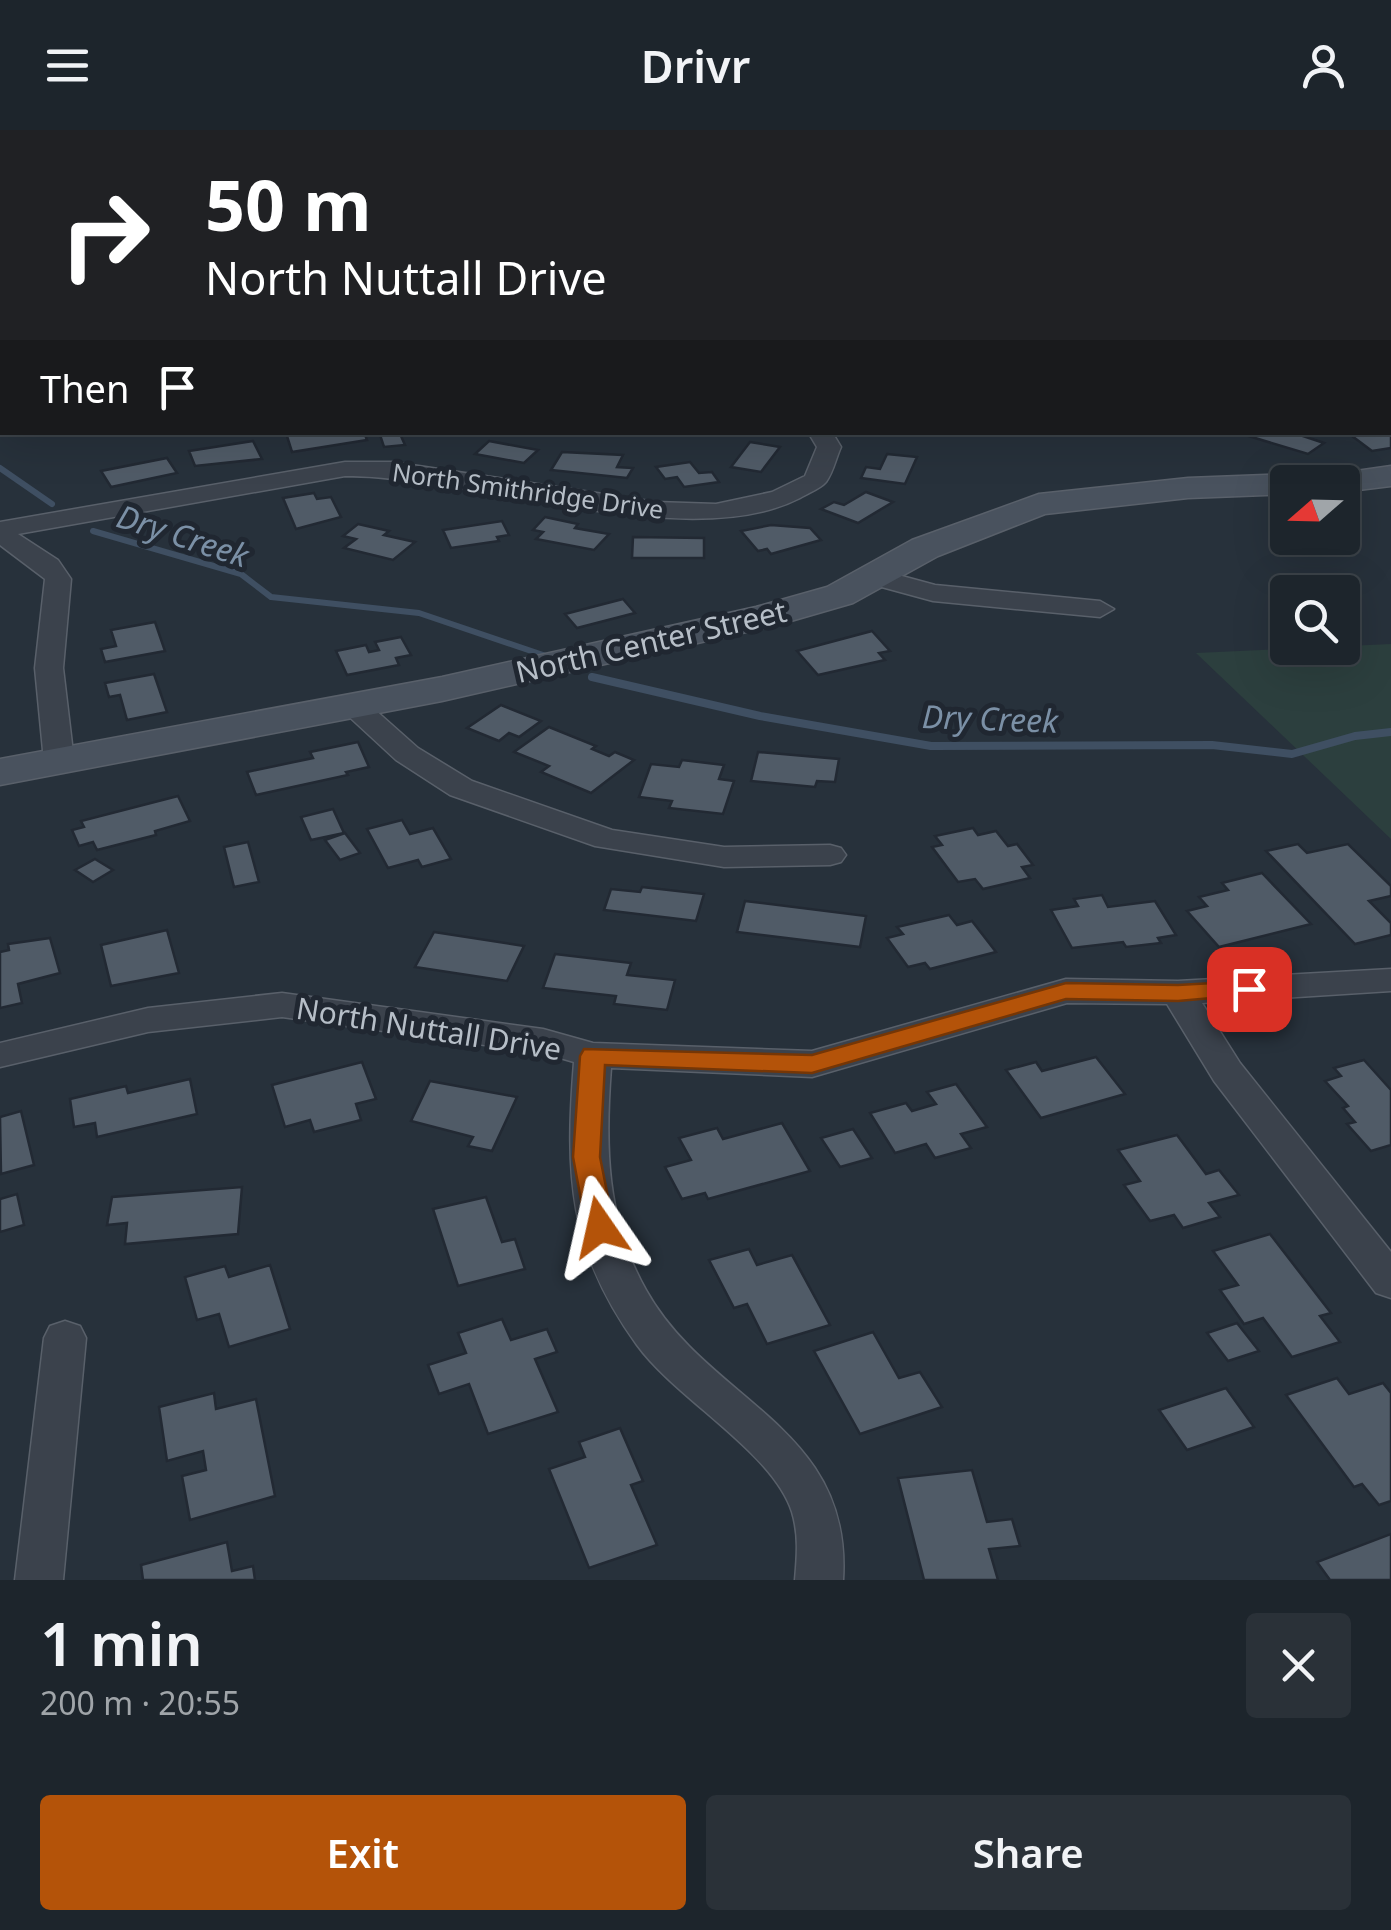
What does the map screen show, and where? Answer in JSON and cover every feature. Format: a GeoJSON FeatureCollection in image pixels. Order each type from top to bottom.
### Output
{"type":"FeatureCollection","features":[{"type":"Feature","properties":{"kind":"street","name":"North Smithridge Drive"},"geometry":{"type":"LineString","coordinates":[[0,532],[264,480],[345,469],[392,469],[656,510],[716,512],[780,498],[816,480],[828,447],[822,435]]}},
{"type":"Feature","properties":{"kind":"street"},"geometry":{"type":"LineString","coordinates":[[1360,480],[1391,476]]}},
{"type":"Feature","properties":{"kind":"street","name":"North Center Street"},"geometry":{"type":"LineString","coordinates":[[0,772],[354,706],[698,633],[840,594],[926,548],[1040,504],[1188,488],[1270,485]]}},
{"type":"Feature","properties":{"kind":"street"},"geometry":{"type":"LineString","coordinates":[[0,532],[49,566],[58,579],[48,668],[59,761]]}},
{"type":"Feature","properties":{"kind":"street"},"geometry":{"type":"LineString","coordinates":[[876,577],[933,594],[1100,609]]}},
{"type":"Feature","properties":{"kind":"street"},"geometry":{"type":"LineString","coordinates":[[354,706],[407,754],[461,788],[591,835],[724,858],[830,855]]}},
{"type":"Feature","properties":{"kind":"street","name":"North Nuttall Drive"},"geometry":{"type":"LineString","coordinates":[[0,1054],[148,1020],[282,1005],[544,1041],[593,1056],[812,1064],[1066,991],[1178,993],[1391,980]]}},
{"type":"Feature","properties":{"kind":"street"},"geometry":{"type":"LineString","coordinates":[[1178,993],[1228,1072],[1391,1282]]}},
{"type":"Feature","properties":{"kind":"street"},"geometry":{"type":"LineString","coordinates":[[593,1056],[586,1157],[600,1227],[628,1296],[675,1361],[766,1438],[805,1486],[825,1552],[819,1580]]}},
{"type":"Feature","properties":{"kind":"street"},"geometry":{"type":"LineString","coordinates":[[39,1580],[64,1338]]}},
{"type":"Feature","properties":{"kind":"green space"},"geometry":{"type":"Polygon","coordinates":[[[1391,644],[1391,839],[1196,653],[1270,650],[1270,665],[1360,665],[1360,645],[1391,644]]]}},
{"type":"Feature","properties":{"kind":"building"},"geometry":{"type":"Polygon","coordinates":[[[287,435],[365,435],[367,440],[292,452],[287,435]]]}},
{"type":"Feature","properties":{"kind":"building"},"geometry":{"type":"Polygon","coordinates":[[[380,435],[408,435],[401,436],[405,445],[384,447],[380,435]]]}},
{"type":"Feature","properties":{"kind":"building"},"geometry":{"type":"Polygon","coordinates":[[[1245,435],[1300,435],[1324,443],[1308,454],[1245,435]]]}},
{"type":"Feature","properties":{"kind":"building"},"geometry":{"type":"Polygon","coordinates":[[[1391,435],[1391,448],[1372,451],[1352,436],[1391,435]]]}},
{"type":"Feature","properties":{"kind":"building"},"geometry":{"type":"Polygon","coordinates":[[[253,441],[262,459],[195,466],[189,451],[253,441]]]}},
{"type":"Feature","properties":{"kind":"building"},"geometry":{"type":"Polygon","coordinates":[[[489,441],[538,450],[524,463],[475,454],[489,441]]]}},
{"type":"Feature","properties":{"kind":"building"},"geometry":{"type":"Polygon","coordinates":[[[750,442],[780,447],[761,472],[731,467],[750,442]]]}},
{"type":"Feature","properties":{"kind":"building"},"geometry":{"type":"Polygon","coordinates":[[[562,452],[623,455],[617,467],[633,468],[627,478],[551,470],[562,452]]]}},
{"type":"Feature","properties":{"kind":"building"},"geometry":{"type":"Polygon","coordinates":[[[887,454],[917,457],[905,484],[861,478],[866,467],[880,469],[887,454]]]}},
{"type":"Feature","properties":{"kind":"building"},"geometry":{"type":"Polygon","coordinates":[[[167,458],[177,473],[111,487],[101,471],[167,458]]]}},
{"type":"Feature","properties":{"kind":"building"},"geometry":{"type":"Polygon","coordinates":[[[690,462],[699,473],[712,472],[719,482],[684,487],[677,477],[665,479],[656,467],[690,462]]]}},
{"type":"Feature","properties":{"kind":"building"},"geometry":{"type":"Polygon","coordinates":[[[866,492],[893,502],[858,523],[821,509],[834,502],[844,505],[866,492]]]}},
{"type":"Feature","properties":{"kind":"building"},"geometry":{"type":"Polygon","coordinates":[[[314,493],[317,499],[331,497],[341,517],[296,529],[283,498],[314,493]]]}},
{"type":"Feature","properties":{"kind":"building"},"geometry":{"type":"Polygon","coordinates":[[[545,517],[609,534],[594,550],[536,539],[543,532],[533,530],[545,517]]]}},
{"type":"Feature","properties":{"kind":"building"},"geometry":{"type":"Polygon","coordinates":[[[502,521],[509,535],[497,537],[499,541],[451,548],[443,530],[502,521]]]}},
{"type":"Feature","properties":{"kind":"building"},"geometry":{"type":"Polygon","coordinates":[[[358,524],[415,542],[393,560],[344,548],[356,539],[343,536],[358,524]]]}},
{"type":"Feature","properties":{"kind":"building"},"geometry":{"type":"Polygon","coordinates":[[[771,525],[810,528],[821,540],[771,554],[767,549],[758,551],[741,531],[771,525]]]}},
{"type":"Feature","properties":{"kind":"building"},"geometry":{"type":"Polygon","coordinates":[[[633,537],[704,538],[704,558],[632,558],[633,537]]]}},
{"type":"Feature","properties":{"kind":"building"},"geometry":{"type":"Polygon","coordinates":[[[623,599],[635,613],[577,628],[565,614],[623,599]]]}},
{"type":"Feature","properties":{"kind":"building"},"geometry":{"type":"Polygon","coordinates":[[[155,622],[165,651],[105,662],[101,649],[116,646],[111,630],[155,622]]]}},
{"type":"Feature","properties":{"kind":"building"},"geometry":{"type":"Polygon","coordinates":[[[872,631],[890,651],[879,653],[885,660],[818,675],[797,651],[872,631]]]}},
{"type":"Feature","properties":{"kind":"building"},"geometry":{"type":"Polygon","coordinates":[[[401,637],[411,655],[396,658],[399,665],[347,675],[336,651],[366,645],[369,652],[379,650],[375,642],[401,637]]]}},
{"type":"Feature","properties":{"kind":"building"},"geometry":{"type":"Polygon","coordinates":[[[154,674],[167,712],[127,720],[120,695],[109,697],[105,683],[154,674]]]}},
{"type":"Feature","properties":{"kind":"building"},"geometry":{"type":"Polygon","coordinates":[[[501,705],[541,721],[519,737],[509,733],[499,741],[467,728],[501,705]]]}},
{"type":"Feature","properties":{"kind":"building"},"geometry":{"type":"Polygon","coordinates":[[[549,727],[596,746],[592,749],[609,756],[615,752],[634,760],[591,793],[541,772],[549,766],[514,752],[549,727]]]}},
{"type":"Feature","properties":{"kind":"building"},"geometry":{"type":"Polygon","coordinates":[[[358,742],[369,767],[346,772],[348,775],[256,795],[247,772],[313,758],[310,752],[358,742]]]}},
{"type":"Feature","properties":{"kind":"building"},"geometry":{"type":"Polygon","coordinates":[[[758,752],[839,759],[835,782],[817,781],[815,787],[751,781],[758,752]]]}},
{"type":"Feature","properties":{"kind":"building"},"geometry":{"type":"Polygon","coordinates":[[[682,760],[724,765],[719,779],[734,781],[723,814],[669,808],[672,801],[639,797],[651,764],[679,767],[682,760]]]}},
{"type":"Feature","properties":{"kind":"building"},"geometry":{"type":"Polygon","coordinates":[[[178,796],[190,821],[155,831],[156,835],[97,850],[93,842],[79,846],[72,830],[84,827],[81,821],[178,796]]]}},
{"type":"Feature","properties":{"kind":"building"},"geometry":{"type":"Polygon","coordinates":[[[333,809],[344,833],[311,840],[301,817],[333,809]]]}},
{"type":"Feature","properties":{"kind":"building"},"geometry":{"type":"Polygon","coordinates":[[[402,820],[410,834],[433,828],[451,859],[422,867],[418,860],[388,868],[367,829],[402,820]]]}},
{"type":"Feature","properties":{"kind":"building"},"geometry":{"type":"Polygon","coordinates":[[[973,828],[978,835],[996,831],[1008,846],[1017,844],[1033,865],[1022,867],[1030,878],[983,889],[975,879],[958,882],[932,847],[942,845],[935,836],[973,828]]]}},
{"type":"Feature","properties":{"kind":"building"},"geometry":{"type":"Polygon","coordinates":[[[345,833],[360,853],[340,860],[325,840],[345,833]]]}},
{"type":"Feature","properties":{"kind":"building"},"geometry":{"type":"Polygon","coordinates":[[[248,842],[259,882],[234,887],[224,847],[248,842]]]}},
{"type":"Feature","properties":{"kind":"building"},"geometry":{"type":"Polygon","coordinates":[[[1298,844],[1307,853],[1348,844],[1391,886],[1391,896],[1369,901],[1391,923],[1391,935],[1355,944],[1266,851],[1298,844]]]}},
{"type":"Feature","properties":{"kind":"building"},"geometry":{"type":"Polygon","coordinates":[[[95,859],[113,870],[93,882],[75,870],[95,859]]]}},
{"type":"Feature","properties":{"kind":"building"},"geometry":{"type":"Polygon","coordinates":[[[1262,873],[1311,924],[1219,947],[1187,911],[1207,906],[1199,897],[1228,890],[1222,883],[1262,873]]]}},
{"type":"Feature","properties":{"kind":"building"},"geometry":{"type":"Polygon","coordinates":[[[642,887],[704,894],[696,921],[604,910],[611,889],[640,892],[642,887]]]}},
{"type":"Feature","properties":{"kind":"building"},"geometry":{"type":"Polygon","coordinates":[[[1102,895],[1108,907],[1155,901],[1176,935],[1158,938],[1161,943],[1126,947],[1123,942],[1072,948],[1051,910],[1078,906],[1074,899],[1102,895]]]}},
{"type":"Feature","properties":{"kind":"building"},"geometry":{"type":"Polygon","coordinates":[[[745,901],[866,916],[860,947],[737,932],[745,901]]]}},
{"type":"Feature","properties":{"kind":"building"},"geometry":{"type":"Polygon","coordinates":[[[949,915],[957,925],[972,921],[996,952],[930,969],[925,963],[908,967],[887,938],[903,934],[897,927],[949,915]]]}},
{"type":"Feature","properties":{"kind":"building"},"geometry":{"type":"Polygon","coordinates":[[[167,930],[179,973],[111,986],[101,945],[167,930]]]}},
{"type":"Feature","properties":{"kind":"building"},"geometry":{"type":"Polygon","coordinates":[[[434,932],[524,946],[507,981],[415,967],[434,932]]]}},
{"type":"Feature","properties":{"kind":"building"},"geometry":{"type":"Polygon","coordinates":[[[50,938],[60,973],[18,984],[22,1003],[0,1008],[0,952],[9,950],[8,944],[50,938]]]}},
{"type":"Feature","properties":{"kind":"building"},"geometry":{"type":"Polygon","coordinates":[[[555,954],[631,963],[627,975],[675,980],[667,1010],[614,1004],[616,996],[543,988],[555,954]]]}},
{"type":"Feature","properties":{"kind":"building"},"geometry":{"type":"Polygon","coordinates":[[[1096,1057],[1125,1094],[1041,1118],[1006,1070],[1036,1062],[1042,1071],[1096,1057]]]}},
{"type":"Feature","properties":{"kind":"building"},"geometry":{"type":"Polygon","coordinates":[[[1364,1060],[1391,1090],[1391,1145],[1371,1151],[1347,1124],[1355,1122],[1343,1108],[1348,1106],[1325,1081],[1341,1076],[1334,1068],[1364,1060]]]}},
{"type":"Feature","properties":{"kind":"building"},"geometry":{"type":"Polygon","coordinates":[[[362,1062],[376,1099],[356,1104],[361,1120],[314,1132],[310,1120],[285,1127],[272,1085],[362,1062]]]}},
{"type":"Feature","properties":{"kind":"building"},"geometry":{"type":"Polygon","coordinates":[[[190,1079],[197,1114],[97,1137],[95,1123],[74,1127],[70,1099],[126,1086],[128,1093],[190,1079]]]}},
{"type":"Feature","properties":{"kind":"building"},"geometry":{"type":"Polygon","coordinates":[[[430,1081],[517,1097],[492,1151],[468,1146],[473,1137],[411,1121],[430,1081]]]}},
{"type":"Feature","properties":{"kind":"building"},"geometry":{"type":"Polygon","coordinates":[[[956,1084],[987,1127],[961,1134],[971,1148],[935,1158],[926,1144],[895,1153],[870,1113],[906,1103],[912,1111],[936,1104],[927,1092],[956,1084]]]}},
{"type":"Feature","properties":{"kind":"building"},"geometry":{"type":"Polygon","coordinates":[[[21,1111],[34,1165],[1,1174],[0,1117],[21,1111]]]}},
{"type":"Feature","properties":{"kind":"building"},"geometry":{"type":"Polygon","coordinates":[[[782,1123],[810,1171],[708,1199],[705,1193],[682,1199],[665,1167],[691,1160],[679,1138],[717,1128],[723,1139],[782,1123]]]}},
{"type":"Feature","properties":{"kind":"building"},"geometry":{"type":"Polygon","coordinates":[[[853,1129],[872,1158],[840,1167],[821,1138],[853,1129]]]}},
{"type":"Feature","properties":{"kind":"building"},"geometry":{"type":"Polygon","coordinates":[[[1177,1135],[1206,1174],[1219,1170],[1239,1195],[1209,1203],[1220,1217],[1183,1228],[1174,1215],[1150,1221],[1124,1185],[1140,1181],[1118,1150],[1177,1135]]]}},
{"type":"Feature","properties":{"kind":"building"},"geometry":{"type":"Polygon","coordinates":[[[242,1187],[238,1234],[125,1244],[127,1223],[107,1225],[112,1197],[242,1187]]]}},
{"type":"Feature","properties":{"kind":"building"},"geometry":{"type":"Polygon","coordinates":[[[17,1194],[24,1225],[0,1232],[0,1199],[17,1194]]]}},
{"type":"Feature","properties":{"kind":"building"},"geometry":{"type":"Polygon","coordinates":[[[486,1197],[502,1242],[515,1239],[525,1269],[458,1286],[433,1209],[486,1197]]]}},
{"type":"Feature","properties":{"kind":"building"},"geometry":{"type":"Polygon","coordinates":[[[1270,1234],[1331,1313],[1320,1316],[1340,1342],[1292,1357],[1263,1318],[1244,1324],[1220,1290],[1238,1285],[1213,1251],[1270,1234]]]}},
{"type":"Feature","properties":{"kind":"building"},"geometry":{"type":"Polygon","coordinates":[[[749,1249],[757,1265],[792,1255],[830,1325],[767,1344],[747,1304],[734,1308],[709,1260],[749,1249]]]}},
{"type":"Feature","properties":{"kind":"building"},"geometry":{"type":"Polygon","coordinates":[[[270,1265],[290,1329],[229,1347],[219,1314],[197,1320],[185,1277],[225,1266],[229,1277],[270,1265]]]}},
{"type":"Feature","properties":{"kind":"building"},"geometry":{"type":"Polygon","coordinates":[[[502,1319],[511,1340],[547,1329],[557,1352],[535,1359],[558,1412],[488,1434],[469,1384],[439,1394],[428,1365],[466,1353],[458,1333],[502,1319]]]}},
{"type":"Feature","properties":{"kind":"building"},"geometry":{"type":"Polygon","coordinates":[[[1237,1323],[1259,1351],[1228,1361],[1207,1333],[1237,1323]]]}},
{"type":"Feature","properties":{"kind":"building"},"geometry":{"type":"Polygon","coordinates":[[[873,1332],[899,1378],[920,1372],[942,1407],[860,1434],[814,1351],[873,1332]]]}},
{"type":"Feature","properties":{"kind":"building"},"geometry":{"type":"Polygon","coordinates":[[[1337,1378],[1349,1394],[1383,1383],[1391,1393],[1391,1501],[1379,1505],[1362,1484],[1354,1487],[1286,1395],[1337,1378]]]}},
{"type":"Feature","properties":{"kind":"building"},"geometry":{"type":"Polygon","coordinates":[[[1226,1388],[1254,1427],[1187,1450],[1159,1410],[1226,1388]]]}},
{"type":"Feature","properties":{"kind":"building"},"geometry":{"type":"Polygon","coordinates":[[[214,1393],[216,1409],[256,1399],[275,1496],[190,1520],[182,1476],[206,1470],[203,1451],[167,1461],[159,1407],[214,1393]]]}},
{"type":"Feature","properties":{"kind":"building"},"geometry":{"type":"Polygon","coordinates":[[[620,1428],[643,1481],[631,1485],[657,1545],[589,1568],[549,1469],[585,1457],[579,1442],[620,1428]]]}},
{"type":"Feature","properties":{"kind":"building"},"geometry":{"type":"Polygon","coordinates":[[[972,1470],[987,1522],[1012,1519],[1020,1546],[989,1549],[998,1580],[924,1580],[898,1478],[972,1470]]]}},
{"type":"Feature","properties":{"kind":"building"},"geometry":{"type":"Polygon","coordinates":[[[1391,1534],[1391,1580],[1330,1580],[1317,1562],[1391,1534]]]}},
{"type":"Feature","properties":{"kind":"building"},"geometry":{"type":"Polygon","coordinates":[[[227,1542],[232,1571],[253,1566],[255,1580],[143,1580],[141,1565],[227,1542]]]}},
{"type":"Feature","properties":{"kind":"waterway","name":"Dry Creek"},"geometry":{"type":"LineString","coordinates":[[0,468],[52,504]]}},
{"type":"Feature","properties":{"kind":"waterway","name":"Dry Creek"},"geometry":{"type":"LineString","coordinates":[[93,531],[241,574],[271,597],[419,613],[546,656]]}},
{"type":"Feature","properties":{"kind":"waterway","name":"Dry Creek"},"geometry":{"type":"LineString","coordinates":[[592,677],[760,716],[931,746],[1212,745],[1292,754],[1355,736],[1391,732]]}},
{"type":"Feature","properties":{"kind":"route"},"geometry":{"type":"LineString","coordinates":[[600,1227],[586,1157],[593,1056],[812,1064],[1066,991],[1178,993],[1249,989]]}}]}
